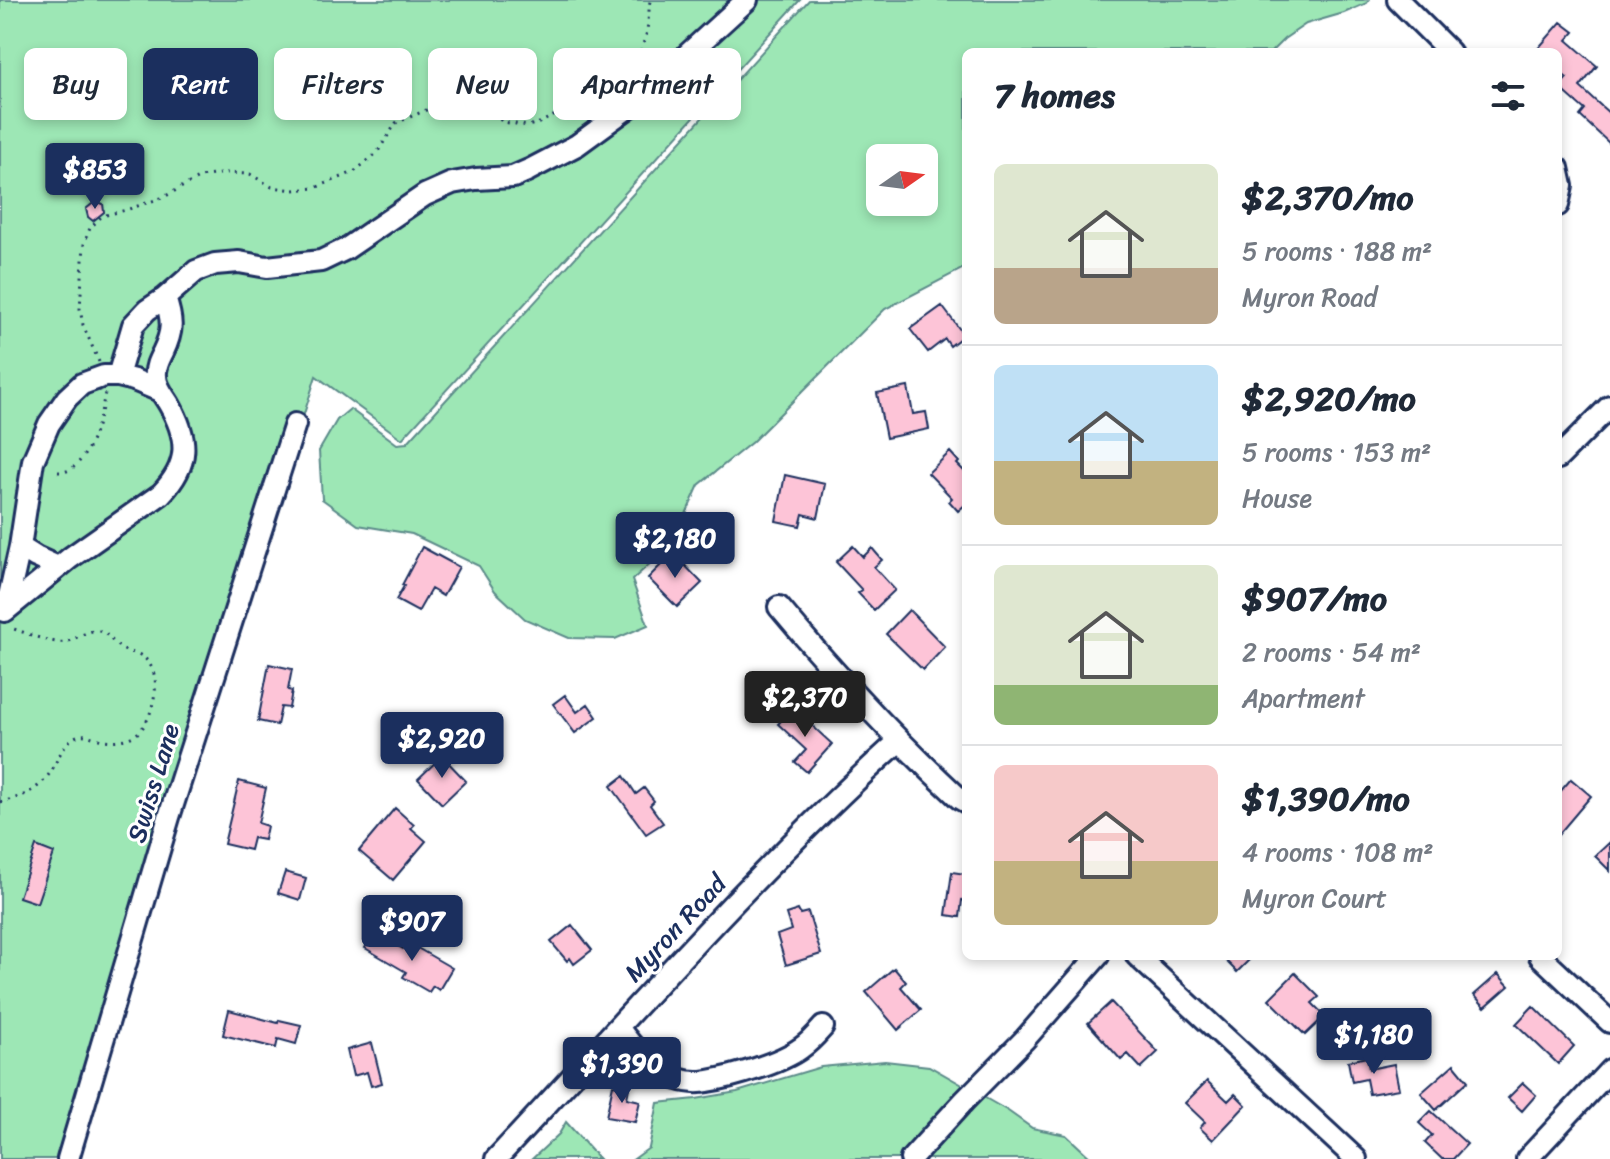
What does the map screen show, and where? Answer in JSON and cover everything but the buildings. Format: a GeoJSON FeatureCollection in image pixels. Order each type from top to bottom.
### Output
{"type":"FeatureCollection","features":[{"type":"Feature","properties":{"kind":"street"},"geometry":{"type":"LineString","coordinates":[[111,376],[133,325],[196,271],[215,264],[239,262],[267,267],[321,261],[346,249],[438,189],[476,179],[513,177],[529,170],[577,145],[632,105],[747,0]]}},
{"type":"Feature","properties":{"kind":"street"},"geometry":{"type":"LineString","coordinates":[[1398,0],[1446,48]]}},
{"type":"Feature","properties":{"kind":"street"},"geometry":{"type":"LineString","coordinates":[[5,618],[58,567],[161,494],[173,482],[182,457],[182,433],[156,379],[156,368],[169,340],[172,325],[165,298]]}},
{"type":"Feature","properties":{"kind":"street"},"geometry":{"type":"LineString","coordinates":[[5,618],[33,461],[49,424],[67,398],[82,384],[111,376],[134,380],[160,391]]}},
{"type":"Feature","properties":{"kind":"street"},"geometry":{"type":"LineString","coordinates":[[1562,454],[1610,406]]}},
{"type":"Feature","properties":{"kind":"street","name":"Swiss Lane"},"geometry":{"type":"LineString","coordinates":[[68,1159],[165,831],[295,424]]}},
{"type":"Feature","properties":{"kind":"street"},"geometry":{"type":"LineString","coordinates":[[20,547],[58,567]]}},
{"type":"Feature","properties":{"kind":"street"},"geometry":{"type":"LineString","coordinates":[[779,607],[833,671],[899,741],[962,800]]}},
{"type":"Feature","properties":{"kind":"street","name":"Myron Road"},"geometry":{"type":"LineString","coordinates":[[496,1159],[668,971],[850,786],[899,741]]}},
{"type":"Feature","properties":{"kind":"street"},"geometry":{"type":"LineString","coordinates":[[911,1159],[1025,1039],[1094,960]]}},
{"type":"Feature","properties":{"kind":"street"},"geometry":{"type":"LineString","coordinates":[[1141,960],[1356,1159]]}},
{"type":"Feature","properties":{"kind":"street"},"geometry":{"type":"LineString","coordinates":[[1544,960],[1610,1022]]}},
{"type":"Feature","properties":{"kind":"street"},"geometry":{"type":"LineString","coordinates":[[618,1027],[646,1060],[675,1078],[690,1082],[706,1082],[784,1057],[799,1050],[823,1027]]}},
{"type":"Feature","properties":{"kind":"street"},"geometry":{"type":"LineString","coordinates":[[1527,1159],[1610,1070]]}},
{"type":"Feature","properties":{"kind":"path"},"geometry":{"type":"LineString","coordinates":[[58,472],[70,471],[83,457],[94,437],[105,384],[111,376],[83,325],[80,309],[84,244],[90,228],[102,216],[164,197],[200,177],[226,173],[250,174],[272,187],[294,190],[315,188],[354,172],[377,153],[396,123],[431,108],[467,103],[489,111],[503,122],[528,126],[539,123],[594,96],[630,66],[640,53],[647,32],[650,0]]}},
{"type":"Feature","properties":{"kind":"path"},"geometry":{"type":"LineString","coordinates":[[0,802],[27,795],[40,785],[74,737],[86,734],[109,741],[136,734],[152,712],[157,683],[150,663],[139,654],[127,653],[99,631],[59,643],[5,618]]}},
{"type":"Feature","properties":{"kind":"green space"},"geometry":{"type":"Polygon","coordinates":[[[0,0],[800,0],[741,65],[741,48],[553,48],[553,120],[691,120],[402,439],[316,376],[69,1159],[0,1159],[0,0]]]}},
{"type":"Feature","properties":{"kind":"green space"},"geometry":{"type":"Polygon","coordinates":[[[809,0],[1369,0],[1344,13],[1306,24],[1275,48],[962,48],[962,269],[885,309],[752,442],[699,485],[673,543],[632,580],[648,625],[615,639],[569,638],[525,619],[495,591],[479,566],[412,534],[358,525],[322,499],[319,451],[337,420],[350,409],[397,444],[407,443],[700,120],[741,120],[741,75],[809,0]]]}},
{"type":"Feature","properties":{"kind":"green space"},"geometry":{"type":"Polygon","coordinates":[[[885,1061],[929,1066],[1032,1128],[1066,1135],[1092,1159],[634,1159],[649,1148],[658,1103],[737,1092],[821,1067],[885,1061]]]}},
{"type":"Feature","properties":{"kind":"green space"},"geometry":{"type":"Polygon","coordinates":[[[566,1122],[599,1159],[532,1159],[559,1134],[566,1122]]]}}]}
